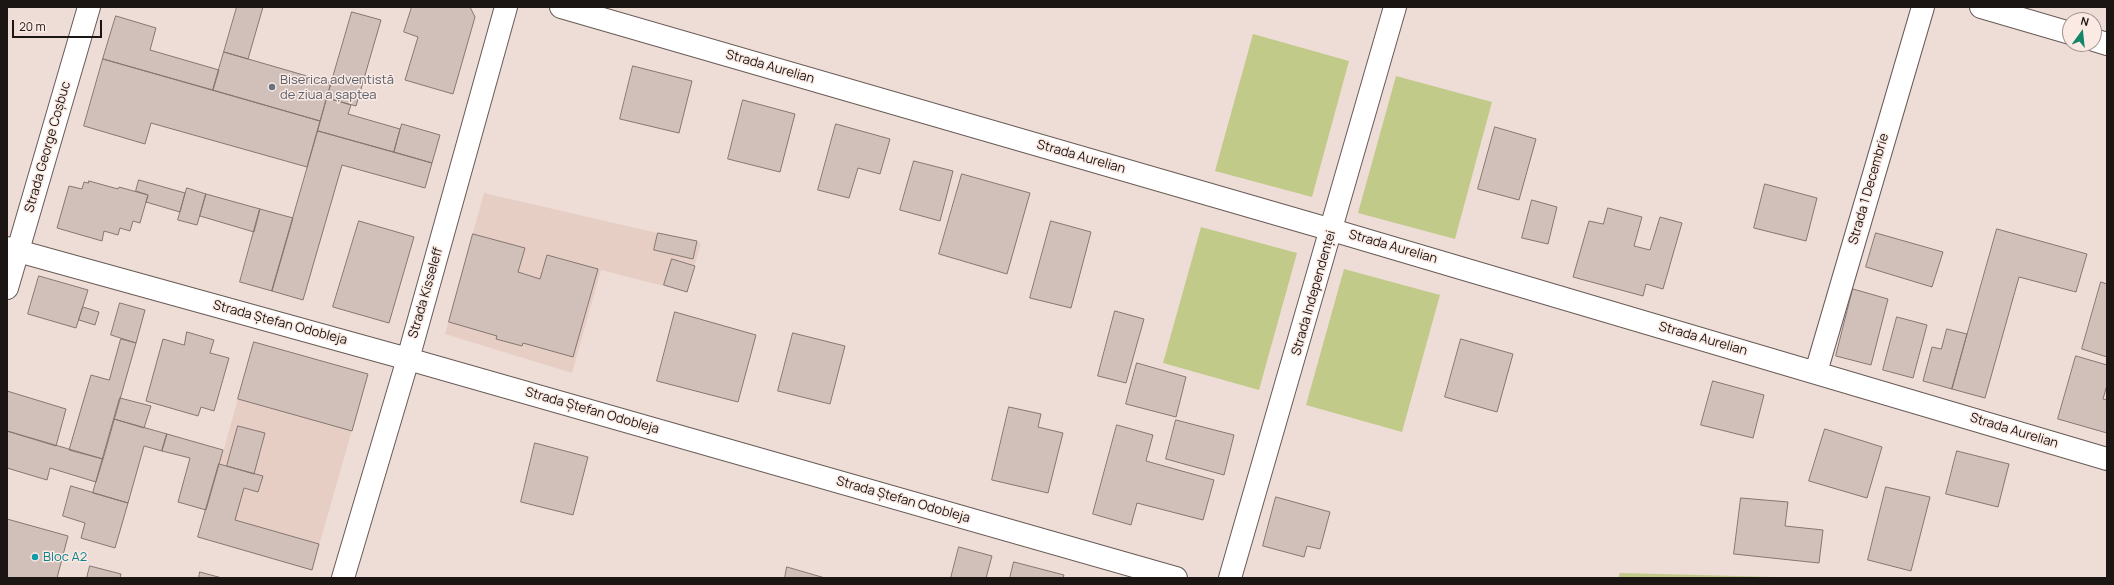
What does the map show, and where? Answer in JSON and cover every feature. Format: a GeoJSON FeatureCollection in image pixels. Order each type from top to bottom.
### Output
{"type":"FeatureCollection","features":[{"type":"Feature","properties":{"kind":"street","name":"Strada George Coșbuc"},"geometry":{"type":"LineString","coordinates":[[7,288],[12,250],[89,7]]}},
{"type":"Feature","properties":{"kind":"street","name":"Strada Kisseleff"},"geometry":{"type":"LineString","coordinates":[[343,578],[408,359],[506,7]]}},
{"type":"Feature","properties":{"kind":"street","name":"Strada Aurelian"},"geometry":{"type":"LineString","coordinates":[[561,7],[1332,230],[2107,458]]}},
{"type":"Feature","properties":{"kind":"street","name":"Strada Independenței"},"geometry":{"type":"LineString","coordinates":[[1230,578],[1332,230],[1395,7]]}},
{"type":"Feature","properties":{"kind":"street","name":"Strada 1 Decembrie"},"geometry":{"type":"LineString","coordinates":[[1816,372],[1923,7]]}},
{"type":"Feature","properties":{"kind":"street"},"geometry":{"type":"LineString","coordinates":[[1981,7],[2062,31]]}},
{"type":"Feature","properties":{"kind":"street","name":"Strada Ștefan Odobleja"},"geometry":{"type":"LineString","coordinates":[[12,250],[408,359],[1176,578]]}},
{"type":"Feature","properties":{"kind":"shaded area"},"geometry":{"type":"Polygon","coordinates":[[[484,193],[701,243],[687,292],[601,270],[572,373],[445,334],[484,193]]]}},
{"type":"Feature","properties":{"kind":"shaded area"},"geometry":{"type":"Polygon","coordinates":[[[254,342],[368,374],[312,570],[199,537],[254,342]]]}},
{"type":"Feature","properties":{"kind":"green space"},"geometry":{"type":"Polygon","coordinates":[[[1253,34],[1349,61],[1312,197],[1215,171],[1253,34]]]}},
{"type":"Feature","properties":{"kind":"green space"},"geometry":{"type":"Polygon","coordinates":[[[1396,76],[1492,102],[1455,239],[1358,213],[1396,76]]]}},
{"type":"Feature","properties":{"kind":"green space"},"geometry":{"type":"Polygon","coordinates":[[[1201,227],[1297,253],[1259,390],[1163,363],[1201,227]]]}},
{"type":"Feature","properties":{"kind":"green space"},"geometry":{"type":"Polygon","coordinates":[[[1344,269],[1440,295],[1402,432],[1306,405],[1344,269]]]}},
{"type":"Feature","properties":{"kind":"green space"},"geometry":{"type":"Polygon","coordinates":[[[1620,573],[1813,578],[1618,578],[1620,573]]]}},
{"type":"Feature","properties":{"kind":"building"},"geometry":{"type":"Polygon","coordinates":[[[237,7],[263,7],[248,59],[224,52],[237,7]]]}},
{"type":"Feature","properties":{"kind":"building"},"geometry":{"type":"Polygon","coordinates":[[[412,7],[470,7],[475,17],[453,94],[405,80],[418,37],[404,32],[412,7]]]}},
{"type":"Feature","properties":{"kind":"building"},"geometry":{"type":"Polygon","coordinates":[[[352,12],[381,20],[356,106],[327,98],[352,12]]]}},
{"type":"Feature","properties":{"kind":"building"},"geometry":{"type":"Polygon","coordinates":[[[116,16],[156,28],[150,50],[219,70],[213,90],[103,59],[116,16]]]}},
{"type":"Feature","properties":{"kind":"building","name":"Biserica adventistă de ziua a șaptea"},"geometry":{"type":"Polygon","coordinates":[[[224,52],[331,83],[320,121],[213,90],[224,52]]]}},
{"type":"Feature","properties":{"kind":"building"},"geometry":{"type":"Polygon","coordinates":[[[103,59],[320,121],[307,167],[151,123],[145,144],[84,126],[103,59]]]}},
{"type":"Feature","properties":{"kind":"building"},"geometry":{"type":"Polygon","coordinates":[[[633,66],[692,81],[679,133],[620,119],[633,66]]]}},
{"type":"Feature","properties":{"kind":"building"},"geometry":{"type":"Polygon","coordinates":[[[327,98],[351,105],[348,114],[400,129],[394,152],[318,131],[327,98]]]}},
{"type":"Feature","properties":{"kind":"building"},"geometry":{"type":"Polygon","coordinates":[[[743,100],[795,114],[780,172],[728,159],[743,100]]]}},
{"type":"Feature","properties":{"kind":"building"},"geometry":{"type":"Polygon","coordinates":[[[402,124],[440,135],[432,163],[394,152],[402,124]]]}},
{"type":"Feature","properties":{"kind":"building"},"geometry":{"type":"Polygon","coordinates":[[[836,124],[890,139],[880,174],[858,168],[849,198],[818,190],[836,124]]]}},
{"type":"Feature","properties":{"kind":"building"},"geometry":{"type":"Polygon","coordinates":[[[1495,127],[1536,139],[1519,200],[1478,189],[1495,127]]]}},
{"type":"Feature","properties":{"kind":"building"},"geometry":{"type":"Polygon","coordinates":[[[318,131],[432,163],[425,188],[342,165],[303,300],[272,291],[318,131]]]}},
{"type":"Feature","properties":{"kind":"building"},"geometry":{"type":"Polygon","coordinates":[[[914,161],[953,171],[940,221],[900,210],[914,161]]]}},
{"type":"Feature","properties":{"kind":"building"},"geometry":{"type":"Polygon","coordinates":[[[962,174],[1030,193],[1007,274],[939,254],[962,174]]]}},
{"type":"Feature","properties":{"kind":"building"},"geometry":{"type":"Polygon","coordinates":[[[139,180],[185,193],[180,212],[146,202],[148,195],[136,191],[139,180]]]}},
{"type":"Feature","properties":{"kind":"building"},"geometry":{"type":"Polygon","coordinates":[[[89,181],[148,195],[140,223],[133,221],[130,231],[120,228],[118,235],[104,231],[102,241],[57,228],[69,186],[82,189],[84,182],[88,183],[89,181]]]}},
{"type":"Feature","properties":{"kind":"building"},"geometry":{"type":"Polygon","coordinates":[[[1765,184],[1817,198],[1806,241],[1754,228],[1765,184]]]}},
{"type":"Feature","properties":{"kind":"building"},"geometry":{"type":"Polygon","coordinates":[[[187,188],[206,194],[197,225],[178,220],[187,188]]]}},
{"type":"Feature","properties":{"kind":"building"},"geometry":{"type":"Polygon","coordinates":[[[206,194],[260,209],[254,232],[200,216],[206,194]]]}},
{"type":"Feature","properties":{"kind":"building"},"geometry":{"type":"Polygon","coordinates":[[[1532,200],[1557,207],[1548,244],[1522,238],[1532,200]]]}},
{"type":"Feature","properties":{"kind":"building"},"geometry":{"type":"Polygon","coordinates":[[[1608,208],[1642,217],[1634,246],[1650,250],[1660,217],[1682,223],[1663,289],[1646,284],[1643,296],[1573,277],[1589,221],[1603,224],[1608,208]]]}},
{"type":"Feature","properties":{"kind":"building"},"geometry":{"type":"Polygon","coordinates":[[[260,209],[293,218],[272,291],[240,282],[260,209]]]}},
{"type":"Feature","properties":{"kind":"building"},"geometry":{"type":"Polygon","coordinates":[[[359,221],[414,237],[389,323],[333,307],[359,221]]]}},
{"type":"Feature","properties":{"kind":"building"},"geometry":{"type":"Polygon","coordinates":[[[1051,221],[1091,232],[1071,308],[1030,298],[1051,221]]]}},
{"type":"Feature","properties":{"kind":"building"},"geometry":{"type":"Polygon","coordinates":[[[1997,229],[2087,254],[2076,292],[2019,277],[1985,398],[1952,389],[1997,229]]]}},
{"type":"Feature","properties":{"kind":"building"},"geometry":{"type":"Polygon","coordinates":[[[658,233],[697,241],[693,259],[654,250],[658,233]]]}},
{"type":"Feature","properties":{"kind":"building"},"geometry":{"type":"Polygon","coordinates":[[[1876,233],[1943,252],[1932,287],[1866,267],[1876,233]]]}},
{"type":"Feature","properties":{"kind":"building"},"geometry":{"type":"Polygon","coordinates":[[[473,234],[525,248],[518,272],[540,279],[547,255],[598,269],[573,357],[523,343],[522,346],[496,339],[497,336],[449,322],[473,234]]]}},
{"type":"Feature","properties":{"kind":"building"},"geometry":{"type":"Polygon","coordinates":[[[672,259],[695,266],[687,292],[664,285],[672,259]]]}},
{"type":"Feature","properties":{"kind":"building"},"geometry":{"type":"Polygon","coordinates":[[[39,276],[88,290],[76,328],[28,314],[39,276]]]}},
{"type":"Feature","properties":{"kind":"building"},"geometry":{"type":"Polygon","coordinates":[[[2101,282],[2107,284],[2107,357],[2082,349],[2101,282]]]}},
{"type":"Feature","properties":{"kind":"building"},"geometry":{"type":"Polygon","coordinates":[[[1853,289],[1888,299],[1871,365],[1836,356],[1853,289]]]}},
{"type":"Feature","properties":{"kind":"building"},"geometry":{"type":"Polygon","coordinates":[[[120,303],[145,310],[136,343],[111,335],[120,303]]]}},
{"type":"Feature","properties":{"kind":"building"},"geometry":{"type":"Polygon","coordinates":[[[83,307],[99,312],[95,325],[79,320],[83,307]]]}},
{"type":"Feature","properties":{"kind":"building"},"geometry":{"type":"Polygon","coordinates":[[[1115,311],[1144,319],[1126,383],[1098,376],[1115,311]]]}},
{"type":"Feature","properties":{"kind":"building"},"geometry":{"type":"Polygon","coordinates":[[[675,312],[756,335],[738,402],[657,381],[675,312]]]}},
{"type":"Feature","properties":{"kind":"building"},"geometry":{"type":"Polygon","coordinates":[[[1897,317],[1927,325],[1913,378],[1883,370],[1897,317]]]}},
{"type":"Feature","properties":{"kind":"building"},"geometry":{"type":"Polygon","coordinates":[[[1947,329],[1967,334],[1952,389],[1923,381],[1932,347],[1941,349],[1947,329]]]}},
{"type":"Feature","properties":{"kind":"building"},"geometry":{"type":"Polygon","coordinates":[[[187,332],[214,340],[210,353],[229,358],[214,411],[201,407],[198,416],[146,401],[163,339],[184,345],[187,332]]]}},
{"type":"Feature","properties":{"kind":"building"},"geometry":{"type":"Polygon","coordinates":[[[793,333],[845,346],[830,404],[778,391],[793,333]]]}},
{"type":"Feature","properties":{"kind":"building"},"geometry":{"type":"Polygon","coordinates":[[[121,339],[136,343],[103,459],[69,450],[91,375],[109,380],[121,339]]]}},
{"type":"Feature","properties":{"kind":"building"},"geometry":{"type":"Polygon","coordinates":[[[1461,339],[1513,354],[1497,412],[1445,397],[1461,339]]]}},
{"type":"Feature","properties":{"kind":"building"},"geometry":{"type":"Polygon","coordinates":[[[254,342],[368,374],[352,431],[238,399],[254,342]]]}},
{"type":"Feature","properties":{"kind":"building"},"geometry":{"type":"Polygon","coordinates":[[[2076,356],[2107,365],[2107,385],[2103,399],[2107,400],[2107,433],[2058,419],[2076,356]]]}},
{"type":"Feature","properties":{"kind":"building"},"geometry":{"type":"Polygon","coordinates":[[[1137,363],[1186,377],[1176,417],[1126,404],[1137,363]]]}},
{"type":"Feature","properties":{"kind":"building"},"geometry":{"type":"Polygon","coordinates":[[[1713,381],[1764,395],[1753,438],[1701,425],[1713,381]]]}},
{"type":"Feature","properties":{"kind":"building"},"geometry":{"type":"Polygon","coordinates":[[[7,391],[66,409],[56,446],[7,431],[7,391]]]}},
{"type":"Feature","properties":{"kind":"building"},"geometry":{"type":"Polygon","coordinates":[[[120,398],[151,406],[144,428],[114,419],[120,398]]]}},
{"type":"Feature","properties":{"kind":"building"},"geometry":{"type":"Polygon","coordinates":[[[1009,407],[1041,414],[1038,427],[1063,433],[1048,493],[992,480],[1009,407]]]}},
{"type":"Feature","properties":{"kind":"building"},"geometry":{"type":"Polygon","coordinates":[[[114,419],[167,434],[162,451],[144,446],[128,503],[93,493],[114,419]]]}},
{"type":"Feature","properties":{"kind":"building"},"geometry":{"type":"Polygon","coordinates":[[[1176,420],[1234,435],[1224,475],[1166,459],[1176,420]]]}},
{"type":"Feature","properties":{"kind":"building"},"geometry":{"type":"Polygon","coordinates":[[[1117,425],[1153,435],[1146,461],[1214,480],[1203,520],[1137,503],[1131,525],[1093,514],[1117,425]]]}},
{"type":"Feature","properties":{"kind":"building"},"geometry":{"type":"Polygon","coordinates":[[[238,426],[265,433],[254,474],[227,466],[238,426]]]}},
{"type":"Feature","properties":{"kind":"building"},"geometry":{"type":"Polygon","coordinates":[[[1825,429],[1882,447],[1867,498],[1809,481],[1825,429]]]}},
{"type":"Feature","properties":{"kind":"building"},"geometry":{"type":"Polygon","coordinates":[[[7,431],[103,459],[96,482],[50,468],[47,480],[7,468],[7,431]]]}},
{"type":"Feature","properties":{"kind":"building"},"geometry":{"type":"Polygon","coordinates":[[[167,434],[223,450],[206,510],[178,502],[190,458],[162,451],[167,434]]]}},
{"type":"Feature","properties":{"kind":"building"},"geometry":{"type":"Polygon","coordinates":[[[535,443],[588,457],[573,515],[521,502],[535,443]]]}},
{"type":"Feature","properties":{"kind":"building"},"geometry":{"type":"Polygon","coordinates":[[[1957,451],[2009,464],[1998,507],[1946,494],[1957,451]]]}},
{"type":"Feature","properties":{"kind":"building"},"geometry":{"type":"Polygon","coordinates":[[[219,464],[263,476],[258,492],[244,488],[235,520],[319,544],[312,570],[198,537],[219,464]]]}},
{"type":"Feature","properties":{"kind":"building"},"geometry":{"type":"Polygon","coordinates":[[[71,486],[128,503],[115,548],[81,538],[85,523],[63,516],[71,486]]]}},
{"type":"Feature","properties":{"kind":"building"},"geometry":{"type":"Polygon","coordinates":[[[1886,487],[1930,497],[1911,571],[1868,560],[1886,487]]]}},
{"type":"Feature","properties":{"kind":"building"},"geometry":{"type":"Polygon","coordinates":[[[1276,497],[1330,512],[1320,549],[1307,546],[1304,557],[1263,546],[1276,497]]]}},
{"type":"Feature","properties":{"kind":"building"},"geometry":{"type":"Polygon","coordinates":[[[1741,498],[1788,502],[1785,526],[1823,530],[1819,563],[1734,554],[1741,498]]]}},
{"type":"Feature","properties":{"kind":"building","name":"Bloc A2"},"geometry":{"type":"Polygon","coordinates":[[[7,519],[68,536],[57,578],[7,578],[7,519]]]}},
{"type":"Feature","properties":{"kind":"building"},"geometry":{"type":"Polygon","coordinates":[[[959,547],[992,556],[986,578],[951,578],[959,547]]]}},
{"type":"Feature","properties":{"kind":"building"},"geometry":{"type":"Polygon","coordinates":[[[1014,562],[1064,575],[1063,578],[1010,578],[1014,562]]]}},
{"type":"Feature","properties":{"kind":"building"},"geometry":{"type":"Polygon","coordinates":[[[90,566],[121,574],[120,578],[87,578],[90,566]]]}},
{"type":"Feature","properties":{"kind":"building"},"geometry":{"type":"Polygon","coordinates":[[[787,567],[825,578],[785,578],[787,567]]]}},
{"type":"Feature","properties":{"kind":"building"},"geometry":{"type":"Polygon","coordinates":[[[200,572],[222,578],[199,578],[200,572]]]}},
{"type":"Feature","properties":{"kind":"place","name":"Biserica adventistă de ziua a șaptea"},"geometry":{"type":"Point","coordinates":[272,87]}},
{"type":"Feature","properties":{"kind":"place","name":"Bloc A2"},"geometry":{"type":"Point","coordinates":[35,557]}}]}
